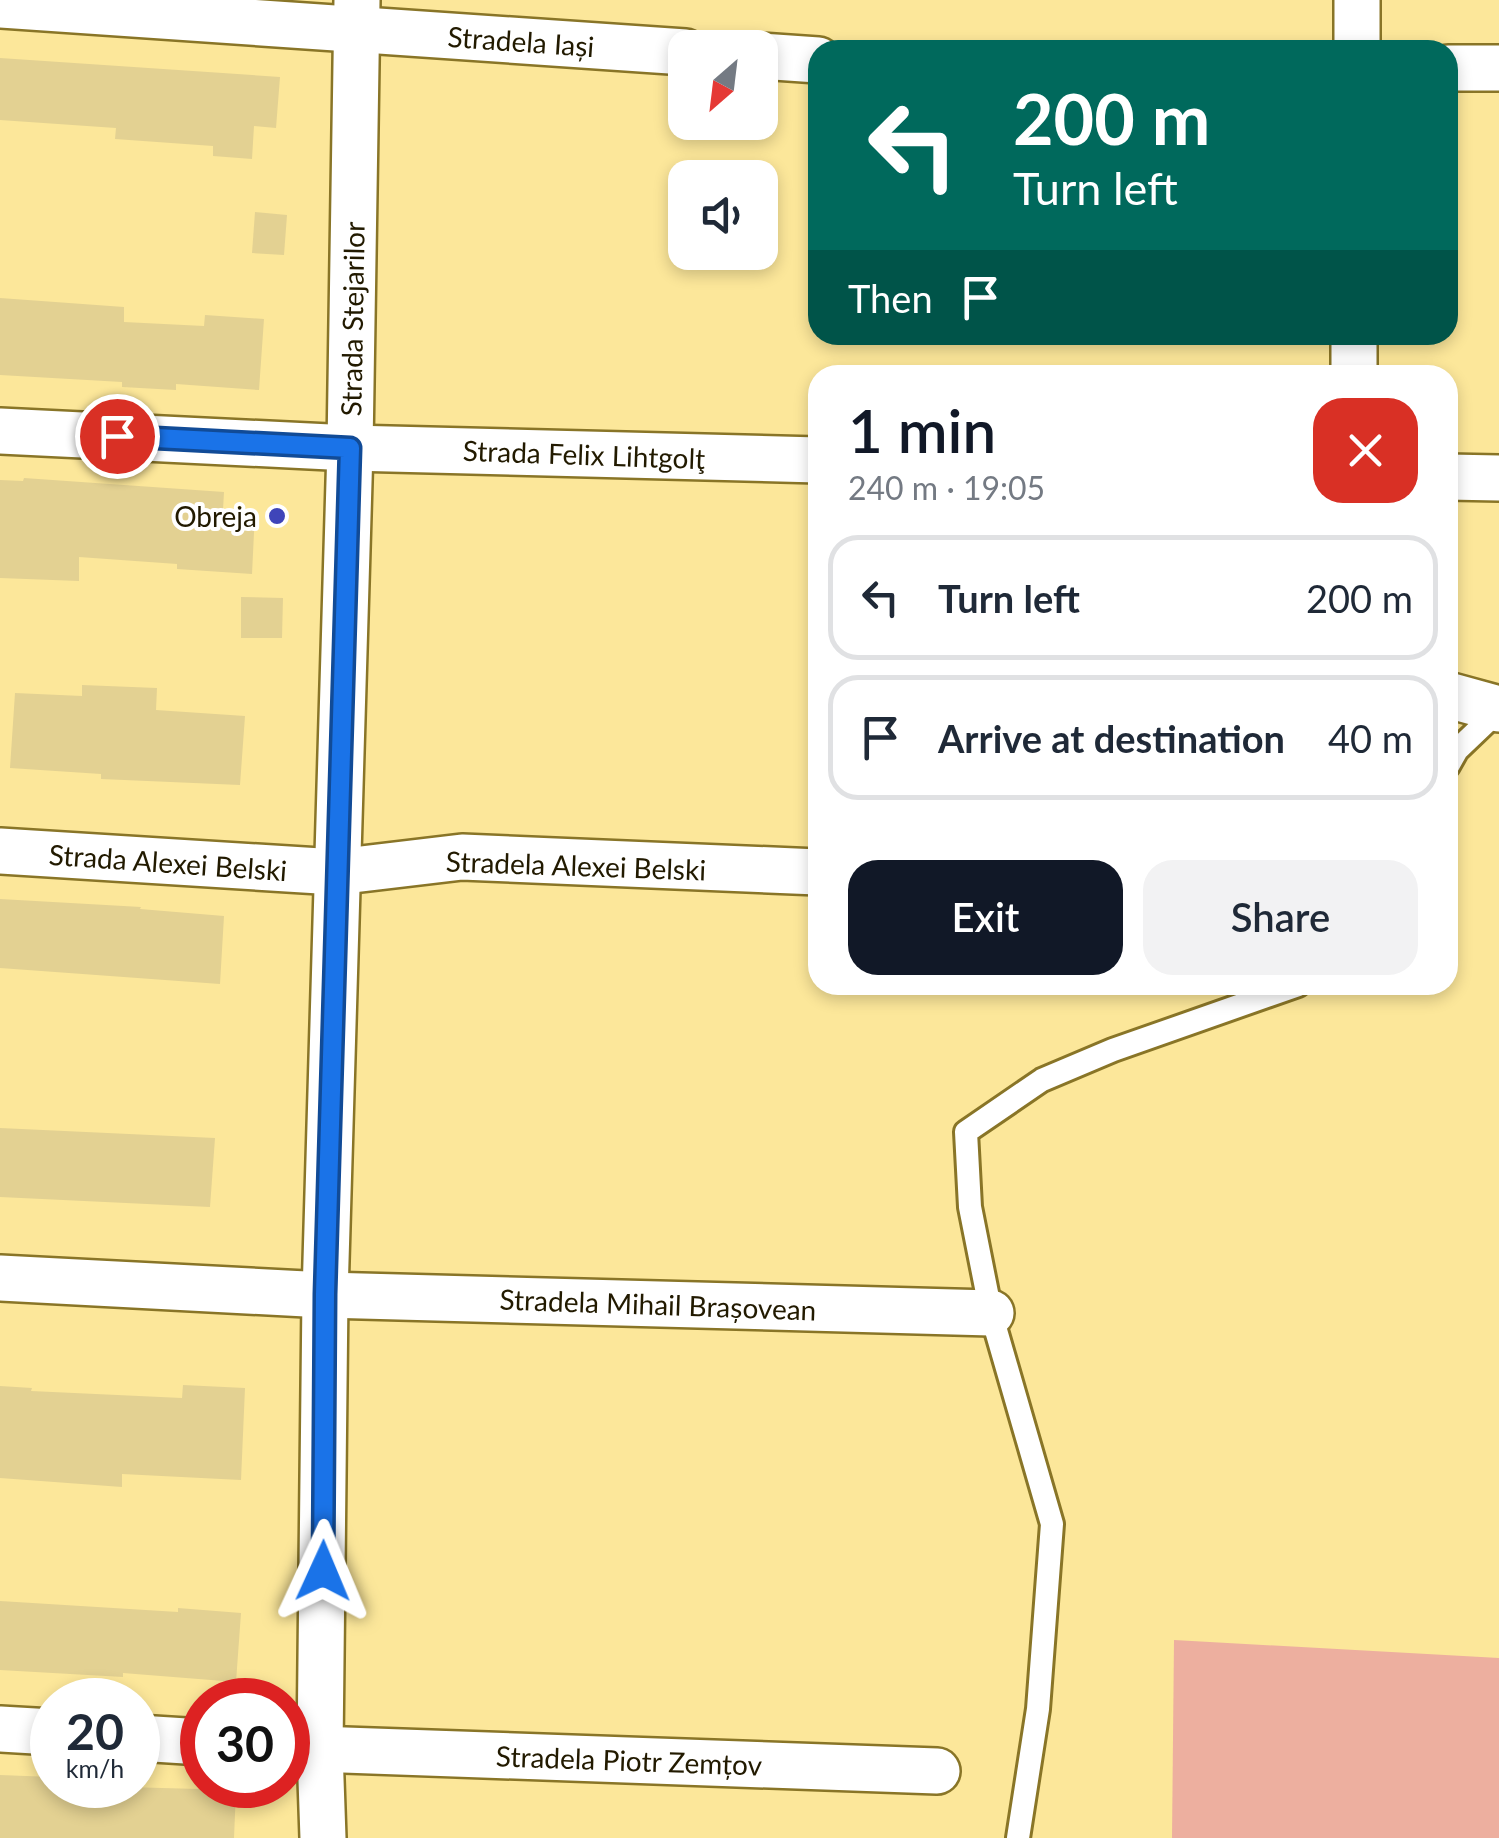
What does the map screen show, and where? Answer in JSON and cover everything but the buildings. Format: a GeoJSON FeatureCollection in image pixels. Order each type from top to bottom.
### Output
{"type":"FeatureCollection","features":[{"type":"Feature","properties":{"kind":"street"},"geometry":{"type":"LineString","coordinates":[[1356,40],[1357,0]]}},
{"type":"Feature","properties":{"kind":"street","name":"Stradela Iași"},"geometry":{"type":"LineString","coordinates":[[0,6],[357,16],[668,50]]}},
{"type":"Feature","properties":{"kind":"street","name":"Strada Stejarilor"},"geometry":{"type":"LineString","coordinates":[[307,1678],[325,1294],[350,448],[357,16]]}},
{"type":"Feature","properties":{"kind":"street"},"geometry":{"type":"LineString","coordinates":[[778,57],[808,59]]}},
{"type":"Feature","properties":{"kind":"street"},"geometry":{"type":"LineString","coordinates":[[1458,68],[1499,68]]}},
{"type":"Feature","properties":{"kind":"street","name":"Strada Felix Lihtgolţ"},"geometry":{"type":"LineString","coordinates":[[0,431],[350,448],[808,460]]}},
{"type":"Feature","properties":{"kind":"street"},"geometry":{"type":"LineString","coordinates":[[1458,477],[1499,478]]}},
{"type":"Feature","properties":{"kind":"street"},"geometry":{"type":"LineString","coordinates":[[1458,698],[1499,709]]}},
{"type":"Feature","properties":{"kind":"street","name":"Strada Alexei Belski"},"geometry":{"type":"LineString","coordinates":[[0,851],[336,872]]}},
{"type":"Feature","properties":{"kind":"street","name":"Stradela Alexei Belski"},"geometry":{"type":"LineString","coordinates":[[336,872],[462,857],[808,872]]}},
{"type":"Feature","properties":{"kind":"street","name":"Stradela Mihail Brașovean"},"geometry":{"type":"LineString","coordinates":[[0,1278],[325,1294],[992,1314]]}},
{"type":"Feature","properties":{"kind":"street"},"geometry":{"type":"LineString","coordinates":[[0,1729],[30,1731]]}},
{"type":"Feature","properties":{"kind":"street","name":"Stradela Piotr Zemțov"},"geometry":{"type":"LineString","coordinates":[[310,1749],[937,1771]]}},
{"type":"Feature","properties":{"kind":"street","name":"Strada Stejarilor"},"geometry":{"type":"LineString","coordinates":[[310,1776],[324,1838]]}},
{"type":"Feature","properties":{"kind":"lane"},"geometry":{"type":"LineString","coordinates":[[1458,749],[1499,709]]}},
{"type":"Feature","properties":{"kind":"lane"},"geometry":{"type":"LineString","coordinates":[[1018,1838],[1038,1709],[1052,1524],[992,1314],[970,1207],[966,1132],[1042,1080],[1113,1050],[1270,995]]}},
{"type":"Feature","properties":{"kind":"shaded area"},"geometry":{"type":"Polygon","coordinates":[[[1174,1640],[1499,1658],[1499,1838],[1172,1838],[1174,1640]]]}},
{"type":"Feature","properties":{"kind":"place","name":"Obreja"},"geometry":{"type":"Point","coordinates":[277,516]}},
{"type":"Feature","properties":{"kind":"route"},"geometry":{"type":"LineString","coordinates":[[117,436],[350,448],[325,1294],[323,1571]]}}]}
